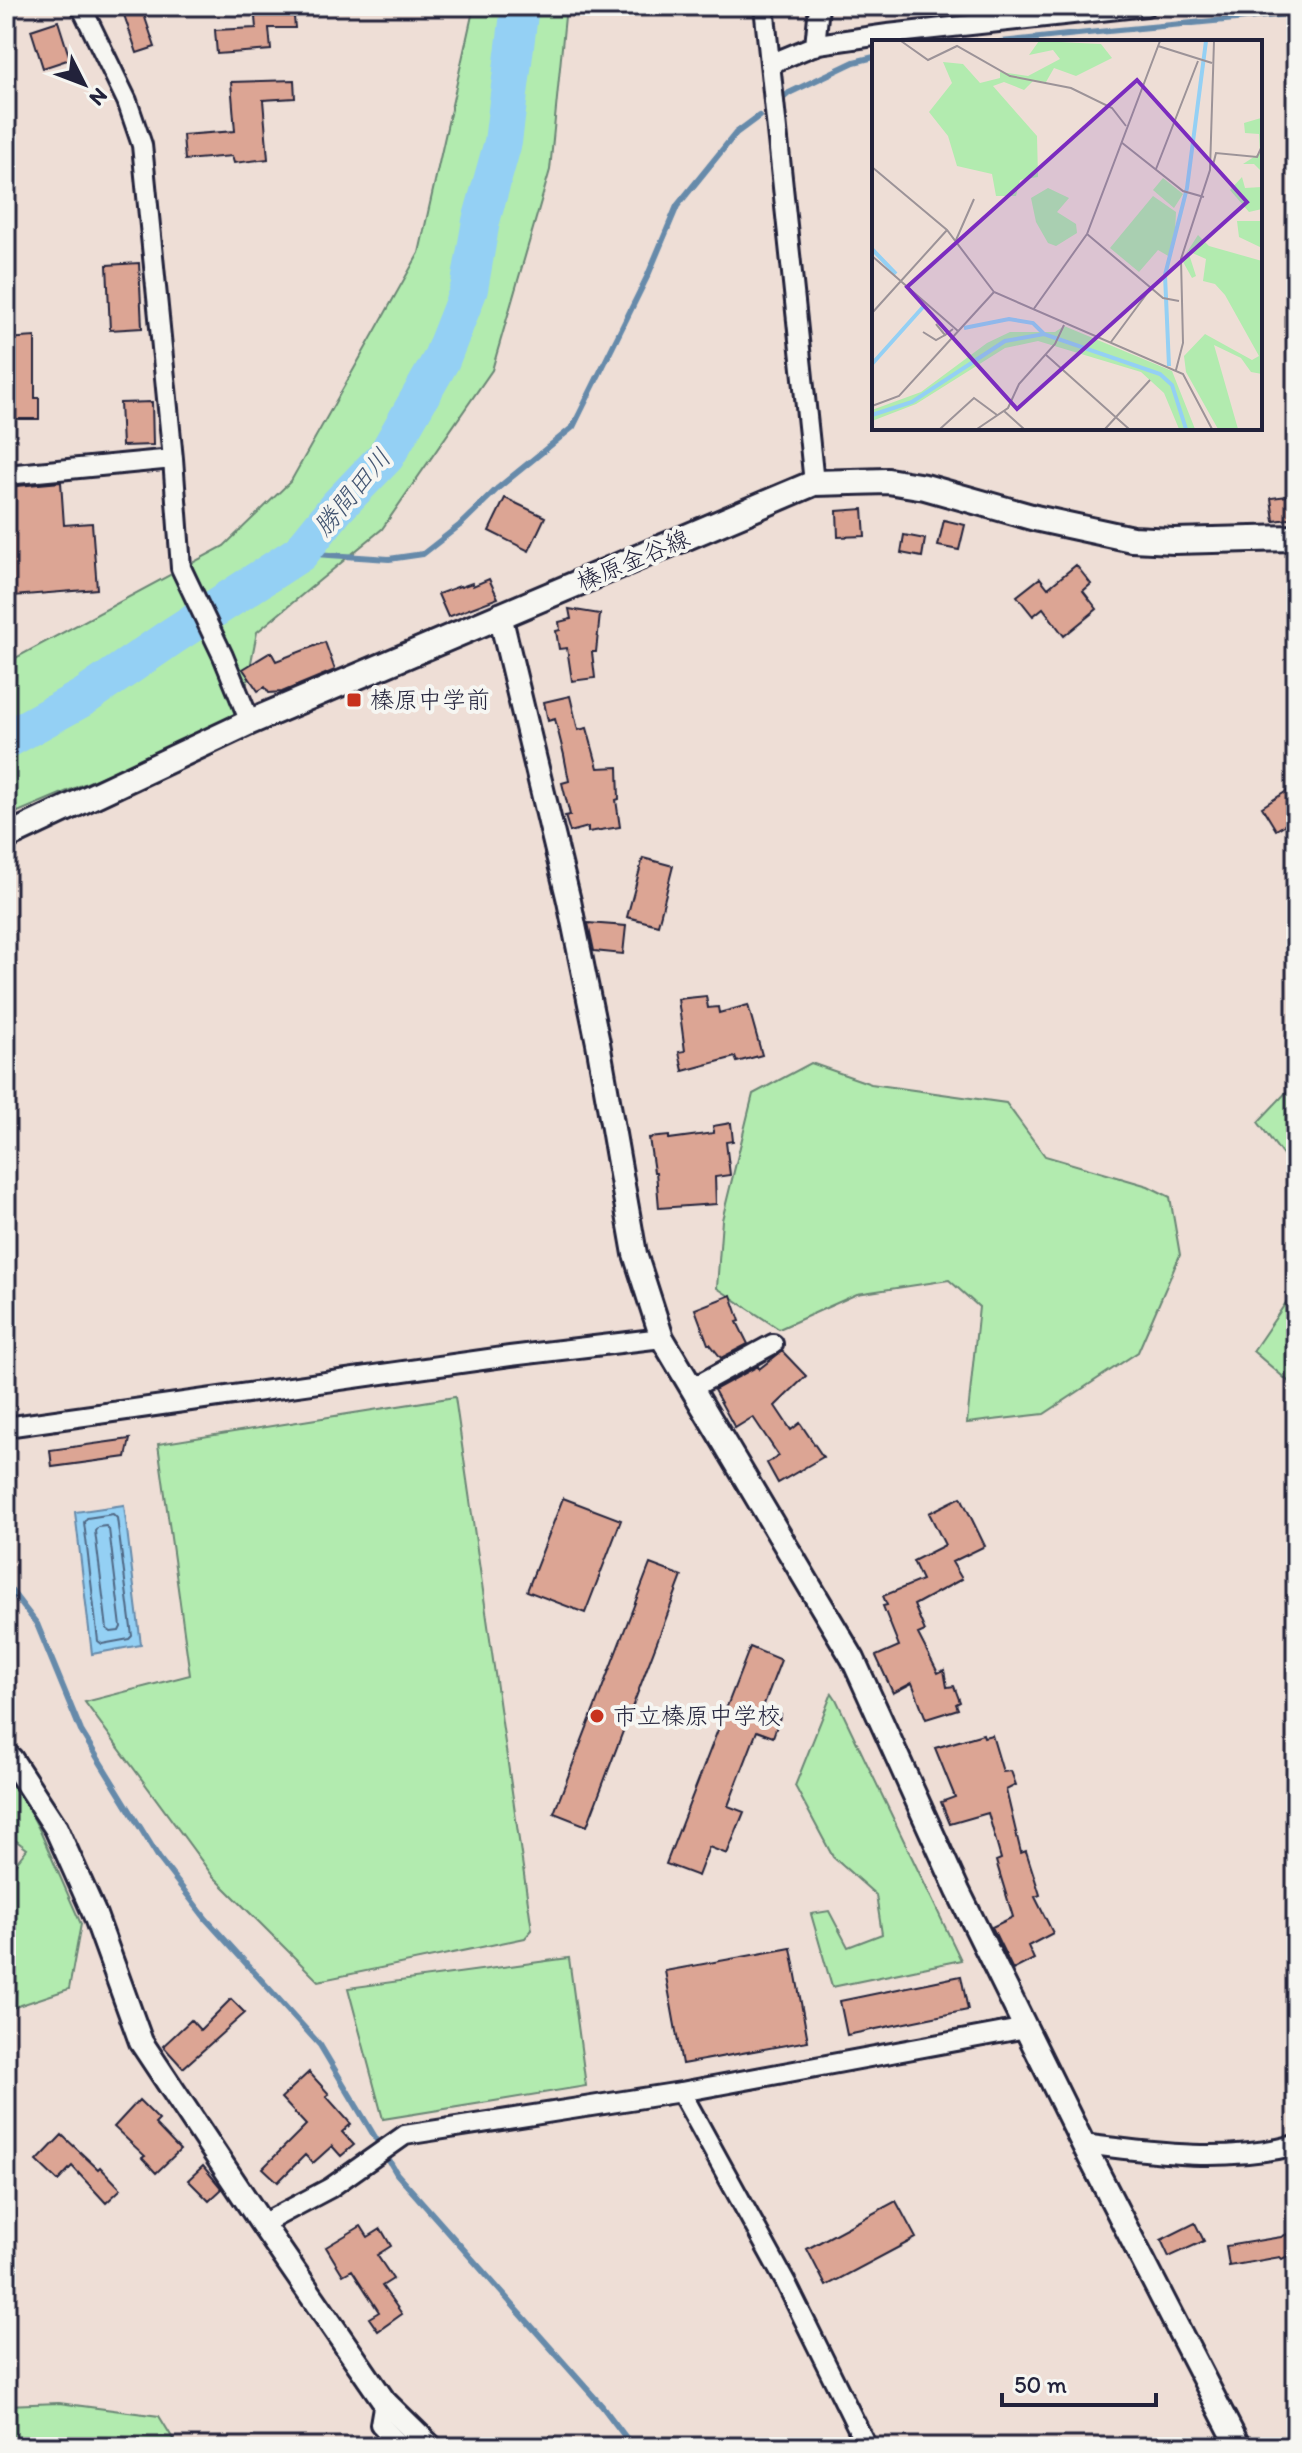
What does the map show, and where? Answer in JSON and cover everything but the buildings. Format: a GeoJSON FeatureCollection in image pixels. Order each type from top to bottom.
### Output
{"type":"FeatureCollection","features":[{"type":"Feature","properties":{"kind":"main road","name":"榛原金谷線"},"geometry":{"type":"LineString","coordinates":[[6,837],[250,722],[814,483],[888,481],[925,487],[1035,518],[1132,539],[1296,538]]}},
{"type":"Feature","properties":{"kind":"street"},"geometry":{"type":"LineString","coordinates":[[81,6],[127,101],[142,145],[181,568],[250,722]]}},
{"type":"Feature","properties":{"kind":"street"},"geometry":{"type":"LineString","coordinates":[[764,6],[814,483]]}},
{"type":"Feature","properties":{"kind":"street"},"geometry":{"type":"LineString","coordinates":[[815,46],[819,6]]}},
{"type":"Feature","properties":{"kind":"street"},"geometry":{"type":"LineString","coordinates":[[770,64],[815,46],[888,34],[1146,6]]}},
{"type":"Feature","properties":{"kind":"street"},"geometry":{"type":"LineString","coordinates":[[6,475],[173,459]]}},
{"type":"Feature","properties":{"kind":"street"},"geometry":{"type":"LineString","coordinates":[[500,615],[569,901],[598,1043],[635,1254],[662,1338],[853,1659],[958,1891],[1083,2144],[1239,2447]]}},
{"type":"Feature","properties":{"kind":"street"},"geometry":{"type":"LineString","coordinates":[[6,1427],[510,1356],[662,1338]]}},
{"type":"Feature","properties":{"kind":"street"},"geometry":{"type":"LineString","coordinates":[[692,1388],[773,1344]]}},
{"type":"Feature","properties":{"kind":"street"},"geometry":{"type":"LineString","coordinates":[[6,1755],[56,1828],[95,1915],[141,2042],[384,2401],[431,2447]]}},
{"type":"Feature","properties":{"kind":"street"},"geometry":{"type":"LineString","coordinates":[[262,2224],[330,2188],[405,2135],[681,2092],[1026,2028]]}},
{"type":"Feature","properties":{"kind":"street"},"geometry":{"type":"LineString","coordinates":[[681,2092],[786,2283],[867,2447]]}},
{"type":"Feature","properties":{"kind":"street"},"geometry":{"type":"LineString","coordinates":[[1083,2144],[1180,2156],[1268,2152],[1296,2145]]}},
{"type":"Feature","properties":{"kind":"street"},"geometry":{"type":"LineString","coordinates":[[384,2401],[380,2424],[402,2447]]}},
{"type":"Feature","properties":{"kind":"green space"},"geometry":{"type":"Polygon","coordinates":[[[474,6],[566,6],[550,170],[492,370],[382,529],[257,632],[240,718],[6,817],[6,663],[224,546],[291,481],[419,253],[474,6]]]}},
{"type":"Feature","properties":{"kind":"green space"},"geometry":{"type":"Polygon","coordinates":[[[811,1063],[871,1084],[1006,1103],[1045,1156],[1148,1186],[1170,1197],[1180,1255],[1138,1352],[1044,1414],[967,1423],[979,1307],[949,1280],[857,1294],[779,1329],[717,1288],[722,1220],[753,1094],[811,1063]]]}},
{"type":"Feature","properties":{"kind":"green space"},"geometry":{"type":"Polygon","coordinates":[[[1296,1082],[1296,1173],[1258,1122],[1296,1082]]]}},
{"type":"Feature","properties":{"kind":"green space"},"geometry":{"type":"Polygon","coordinates":[[[1296,1288],[1296,1388],[1253,1351],[1296,1288]]]}},
{"type":"Feature","properties":{"kind":"green space"},"geometry":{"type":"Polygon","coordinates":[[[455,1397],[532,1930],[525,1938],[318,1981],[212,1875],[85,1702],[190,1675],[158,1444],[455,1397]]]}},
{"type":"Feature","properties":{"kind":"green space"},"geometry":{"type":"Polygon","coordinates":[[[832,1693],[961,1960],[832,1987],[811,1914],[829,1911],[848,1947],[882,1934],[876,1895],[833,1857],[795,1786],[832,1693]]]}},
{"type":"Feature","properties":{"kind":"green space"},"geometry":{"type":"Polygon","coordinates":[[[6,1765],[40,1831],[81,1924],[69,1989],[9,2009],[6,2009],[6,1876],[27,1849],[6,1833],[6,1765]]]}},
{"type":"Feature","properties":{"kind":"green space"},"geometry":{"type":"Polygon","coordinates":[[[569,1958],[586,2086],[383,2119],[348,1988],[569,1958]]]}},
{"type":"Feature","properties":{"kind":"green space"},"geometry":{"type":"Polygon","coordinates":[[[59,2403],[159,2416],[178,2447],[6,2447],[6,2405],[59,2403]]]}},
{"type":"Feature","properties":{"kind":"water"},"geometry":{"type":"Polygon","coordinates":[[[124,1505],[141,1645],[92,1654],[75,1512],[124,1505]]]}},
{"type":"Feature","properties":{"kind":"waterway","name":"勝間田川"},"geometry":{"type":"LineString","coordinates":[[6,740],[84,697],[300,553],[337,507],[386,456],[441,360],[469,289],[481,221],[503,142],[520,6]]}},
{"type":"Feature","properties":{"kind":"waterway"},"geometry":{"type":"LineString","coordinates":[[1021,40],[1296,13]]}},
{"type":"Feature","properties":{"kind":"waterway"},"geometry":{"type":"LineString","coordinates":[[782,99],[854,62],[872,58]]}},
{"type":"Feature","properties":{"kind":"waterway"},"geometry":{"type":"LineString","coordinates":[[300,553],[389,559],[423,554],[573,427],[648,275],[677,206],[736,133],[759,116]]}},
{"type":"Feature","properties":{"kind":"waterway"},"geometry":{"type":"LineString","coordinates":[[6,1584],[37,1624],[81,1731],[159,1858],[206,1919],[320,2045],[397,2174],[602,2406],[633,2447]]}},
{"type":"Feature","properties":{"kind":"place","name":"榛原中学前"},"geometry":{"type":"Point","coordinates":[354,700]}},
{"type":"Feature","properties":{"kind":"place","name":"市立榛原中学校"},"geometry":{"type":"Point","coordinates":[597,1716]}}]}
